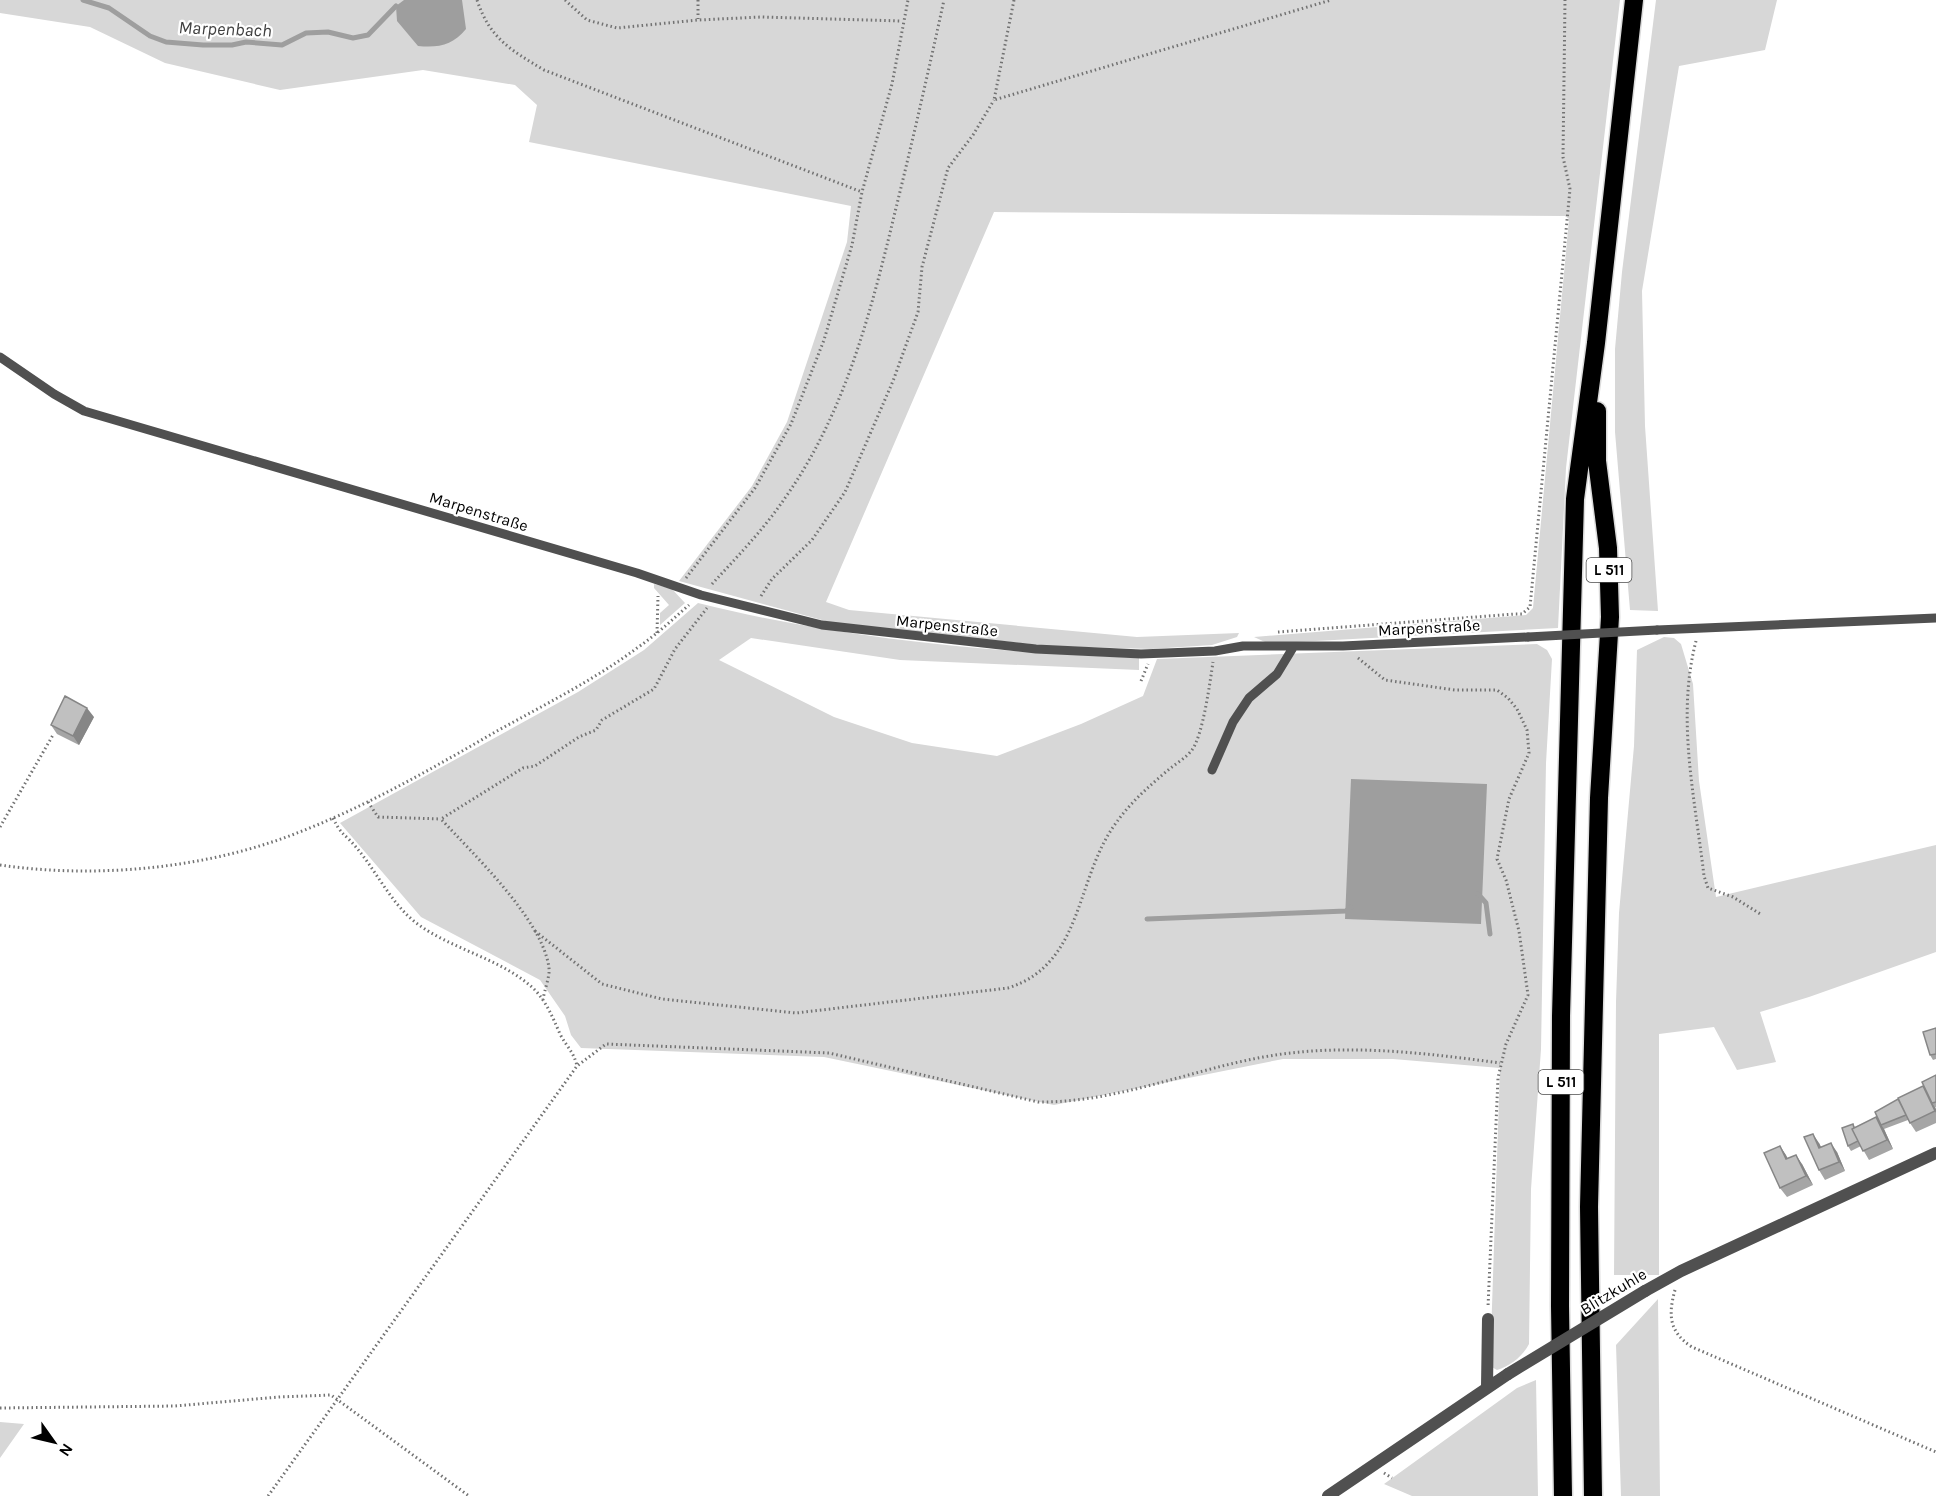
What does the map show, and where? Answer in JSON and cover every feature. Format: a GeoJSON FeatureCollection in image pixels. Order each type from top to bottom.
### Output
{"type":"FeatureCollection","features":[{"type":"Feature","properties":{"kind":"highway","name":"L 511"},"geometry":{"type":"LineString","coordinates":[[1563,1496],[1560,1306],[1561,1028],[1575,499],[1596,343],[1634,0]]}},
{"type":"Feature","properties":{"kind":"highway","name":"L 511"},"geometry":{"type":"LineString","coordinates":[[1593,1496],[1588,1207],[1599,810],[1610,617],[1608,548],[1597,461],[1596,343]]}},
{"type":"Feature","properties":{"kind":"street","name":"Blitzkuhle"},"geometry":{"type":"LineString","coordinates":[[1329,1496],[1486,1386],[1645,1291],[1681,1271],[1936,1153]]}},
{"type":"Feature","properties":{"kind":"street"},"geometry":{"type":"LineString","coordinates":[[1486,1386],[1488,1319]]}},
{"type":"Feature","properties":{"kind":"lane","name":"Marpenstraße"},"geometry":{"type":"LineString","coordinates":[[0,357],[54,394],[84,411],[701,595],[856,631],[1036,649],[1141,654],[1215,651],[1243,646],[1342,646],[1936,618]]}},
{"type":"Feature","properties":{"kind":"lane"},"geometry":{"type":"LineString","coordinates":[[1212,770],[1233,722],[1249,698],[1277,674],[1294,646]]}},
{"type":"Feature","properties":{"kind":"path"},"geometry":{"type":"LineString","coordinates":[[477,0],[483,18],[505,47],[544,69],[862,192]]}},
{"type":"Feature","properties":{"kind":"path"},"geometry":{"type":"LineString","coordinates":[[565,0],[587,20],[618,27],[761,17],[902,21]]}},
{"type":"Feature","properties":{"kind":"path"},"geometry":{"type":"LineString","coordinates":[[698,0],[698,20]]}},
{"type":"Feature","properties":{"kind":"path"},"geometry":{"type":"LineString","coordinates":[[678,588],[754,488],[791,424],[824,340],[852,245],[862,192],[892,84],[902,21],[908,0]]}},
{"type":"Feature","properties":{"kind":"path"},"geometry":{"type":"LineString","coordinates":[[0,865],[85,870],[200,860],[276,841],[368,802],[590,678],[657,633],[701,595],[742,552],[786,498],[830,418],[856,355],[884,256],[944,0]]}},
{"type":"Feature","properties":{"kind":"path"},"geometry":{"type":"LineString","coordinates":[[750,608],[758,601],[772,579],[812,540],[845,492],[893,381],[918,312],[922,267],[948,168],[974,135],[994,100],[1014,0]]}},
{"type":"Feature","properties":{"kind":"path"},"geometry":{"type":"LineString","coordinates":[[994,100],[1330,0]]}},
{"type":"Feature","properties":{"kind":"path"},"geometry":{"type":"LineString","coordinates":[[1272,632],[1515,615],[1522,614],[1530,607],[1570,189],[1563,157],[1565,0]]}},
{"type":"Feature","properties":{"kind":"path"},"geometry":{"type":"LineString","coordinates":[[657,633],[658,596]]}},
{"type":"Feature","properties":{"kind":"path"},"geometry":{"type":"LineString","coordinates":[[368,802],[378,817],[441,819],[523,768],[535,766],[579,736],[596,730],[602,720],[654,689],[675,649],[713,598]]}},
{"type":"Feature","properties":{"kind":"path"},"geometry":{"type":"LineString","coordinates":[[1698,631],[1686,684],[1686,723],[1704,876],[1708,888],[1733,897],[1762,915]]}},
{"type":"Feature","properties":{"kind":"path"},"geometry":{"type":"LineString","coordinates":[[1342,646],[1385,680],[1455,690],[1497,690],[1512,703],[1527,730],[1529,753],[1509,799],[1497,859],[1506,880],[1518,932],[1528,995],[1500,1063],[1488,1319]]}},
{"type":"Feature","properties":{"kind":"path"},"geometry":{"type":"LineString","coordinates":[[535,931],[602,984],[662,999],[796,1013],[1008,988],[1023,983],[1038,975],[1054,959],[1071,929],[1099,852],[1115,823],[1141,793],[1192,749],[1207,698],[1215,651]]}},
{"type":"Feature","properties":{"kind":"path"},"geometry":{"type":"LineString","coordinates":[[0,827],[53,735]]}},
{"type":"Feature","properties":{"kind":"path"},"geometry":{"type":"LineString","coordinates":[[333,818],[340,834],[355,844],[407,915],[416,923],[447,942],[510,973],[534,990],[555,1018],[561,1036],[574,1053],[577,1066]]}},
{"type":"Feature","properties":{"kind":"path"},"geometry":{"type":"LineString","coordinates":[[441,819],[505,888],[535,931],[549,969],[543,1000]]}},
{"type":"Feature","properties":{"kind":"path"},"geometry":{"type":"LineString","coordinates":[[268,1496],[577,1066],[598,1048],[616,1043],[660,1047],[829,1053],[1038,1102],[1059,1102],[1182,1078],[1254,1058],[1315,1052],[1412,1051],[1500,1063]]}},
{"type":"Feature","properties":{"kind":"path"},"geometry":{"type":"LineString","coordinates":[[1681,1271],[1670,1318],[1674,1333],[1682,1341],[1936,1452]]}},
{"type":"Feature","properties":{"kind":"path"},"geometry":{"type":"LineString","coordinates":[[0,1408],[175,1406],[331,1395],[469,1496]]}},
{"type":"Feature","properties":{"kind":"shaded area"},"geometry":{"type":"Polygon","coordinates":[[[0,0],[1620,0],[1566,468],[1558,628],[1278,643],[1265,642],[1254,637],[1526,615],[1533,608],[1569,219],[1565,216],[994,212],[826,602],[849,610],[1137,637],[1239,633],[1237,637],[1212,645],[1151,649],[1049,646],[833,623],[679,581],[752,486],[787,422],[847,242],[851,206],[529,142],[537,105],[515,85],[423,70],[280,90],[165,63],[90,27],[0,13],[0,0]]]}},
{"type":"Feature","properties":{"kind":"shaded area"},"geometry":{"type":"Polygon","coordinates":[[[404,0],[462,0],[466,29],[451,42],[433,46],[418,46],[397,21],[396,6],[404,0]]]}},
{"type":"Feature","properties":{"kind":"shaded area"},"geometry":{"type":"Polygon","coordinates":[[[1656,0],[1777,0],[1765,50],[1679,66],[1642,291],[1645,426],[1658,611],[1630,610],[1615,432],[1615,349],[1622,272],[1656,0]]]}},
{"type":"Feature","properties":{"kind":"shaded area"},"geometry":{"type":"Polygon","coordinates":[[[654,584],[672,589],[685,603],[660,625],[660,613],[669,605],[654,588],[654,584]]]}},
{"type":"Feature","properties":{"kind":"shaded area"},"geometry":{"type":"Polygon","coordinates":[[[698,603],[807,626],[917,642],[1028,652],[1139,658],[1139,670],[900,660],[751,638],[719,660],[834,717],[912,743],[997,756],[1081,724],[1143,696],[1157,659],[1537,644],[1547,650],[1552,659],[1546,763],[1541,1049],[1531,1189],[1529,1344],[1520,1356],[1512,1363],[1497,1370],[1490,1366],[1500,1068],[1393,1059],[1283,1059],[1054,1105],[824,1057],[581,1048],[571,1035],[565,1016],[540,980],[421,917],[340,823],[578,692],[644,650],[698,603]]]}},
{"type":"Feature","properties":{"kind":"shaded area"},"geometry":{"type":"Polygon","coordinates":[[[1664,637],[1674,638],[1681,644],[1693,684],[1699,781],[1716,897],[1936,845],[1936,952],[1760,1012],[1776,1062],[1737,1070],[1714,1027],[1659,1034],[1659,1275],[1614,1275],[1619,913],[1634,746],[1637,650],[1664,637]]]}},
{"type":"Feature","properties":{"kind":"shaded area"},"geometry":{"type":"Polygon","coordinates":[[[1351,779],[1487,784],[1481,924],[1345,919],[1351,779]]]}},
{"type":"Feature","properties":{"kind":"shaded area"},"geometry":{"type":"Polygon","coordinates":[[[1658,1299],[1660,1496],[1621,1496],[1616,1345],[1658,1299]]]}},
{"type":"Feature","properties":{"kind":"shaded area"},"geometry":{"type":"Polygon","coordinates":[[[1536,1380],[1538,1496],[1412,1496],[1384,1484],[1517,1388],[1536,1380]]]}},
{"type":"Feature","properties":{"kind":"shaded area"},"geometry":{"type":"Polygon","coordinates":[[[0,1422],[24,1424],[0,1458],[0,1422]]]}},
{"type":"Feature","properties":{"kind":"building"},"geometry":{"type":"Polygon","coordinates":[[[65,696],[87,708],[73,736],[51,725],[65,696]]]}},
{"type":"Feature","properties":{"kind":"building"},"geometry":{"type":"Polygon","coordinates":[[[1936,1028],[1936,1054],[1930,1055],[1923,1032],[1936,1028]]]}},
{"type":"Feature","properties":{"kind":"building"},"geometry":{"type":"Polygon","coordinates":[[[1936,1075],[1936,1102],[1932,1103],[1922,1082],[1936,1075]]]}},
{"type":"Feature","properties":{"kind":"building"},"geometry":{"type":"Polygon","coordinates":[[[1923,1086],[1935,1111],[1910,1123],[1898,1098],[1923,1086]]]}},
{"type":"Feature","properties":{"kind":"building"},"geometry":{"type":"Polygon","coordinates":[[[1898,1099],[1906,1115],[1881,1125],[1875,1112],[1898,1099]]]}},
{"type":"Feature","properties":{"kind":"building"},"geometry":{"type":"Polygon","coordinates":[[[1876,1117],[1887,1140],[1863,1151],[1852,1129],[1876,1117]]]}},
{"type":"Feature","properties":{"kind":"building"},"geometry":{"type":"Polygon","coordinates":[[[1853,1124],[1852,1129],[1858,1141],[1848,1146],[1842,1128],[1853,1124]]]}},
{"type":"Feature","properties":{"kind":"building"},"geometry":{"type":"Polygon","coordinates":[[[1813,1134],[1819,1148],[1831,1143],[1839,1162],[1819,1170],[1804,1137],[1813,1134]]]}},
{"type":"Feature","properties":{"kind":"building"},"geometry":{"type":"Polygon","coordinates":[[[1780,1146],[1786,1159],[1796,1155],[1806,1176],[1780,1188],[1764,1153],[1780,1146]]]}},
{"type":"Feature","properties":{"kind":"waterway","name":"Marpenbach"},"geometry":{"type":"LineString","coordinates":[[83,0],[109,8],[150,36],[166,42],[203,45],[232,45],[246,42],[282,45],[306,33],[328,32],[353,38],[368,35],[396,6]]}},
{"type":"Feature","properties":{"kind":"waterway"},"geometry":{"type":"LineString","coordinates":[[1478,894],[1486,903],[1490,934]]}},
{"type":"Feature","properties":{"kind":"waterway"},"geometry":{"type":"LineString","coordinates":[[1147,919],[1346,911],[1351,907]]}}]}
